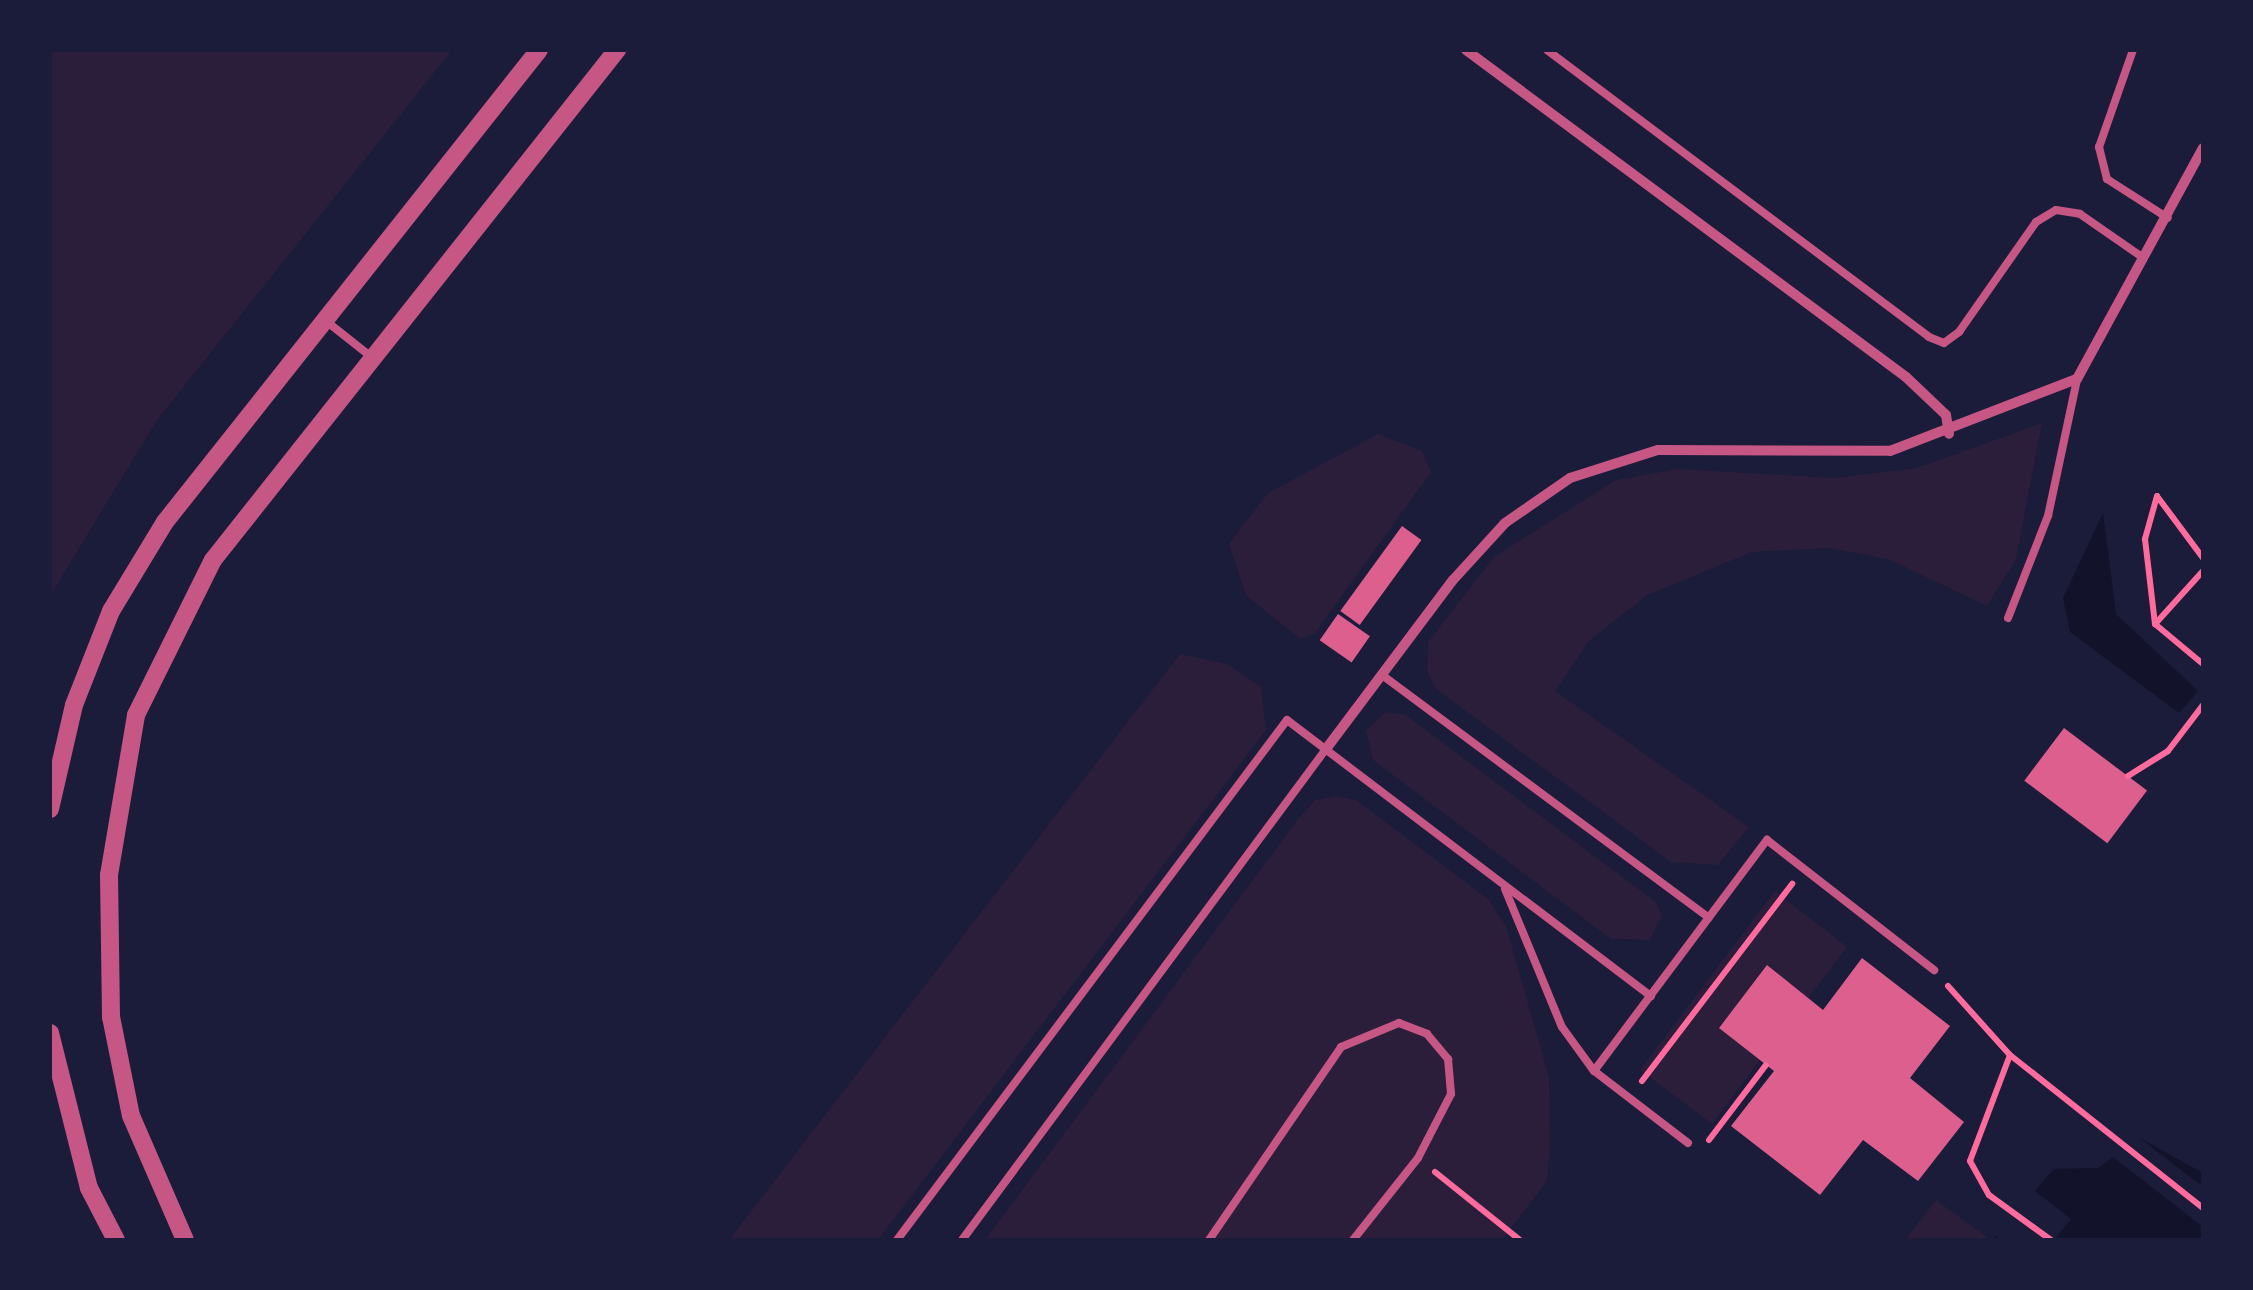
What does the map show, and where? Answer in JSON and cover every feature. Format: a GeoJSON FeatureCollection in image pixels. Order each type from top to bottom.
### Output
{"type":"FeatureCollection","features":[{"type":"Feature","properties":{"kind":"street"},"geometry":{"type":"LineString","coordinates":[[50,810],[74,705],[111,611],[165,522],[539,50]]}},
{"type":"Feature","properties":{"kind":"street"},"geometry":{"type":"LineString","coordinates":[[185,1240],[131,1116],[111,1017],[109,875],[119,790],[136,715],[174,624],[213,560],[618,50]]}},
{"type":"Feature","properties":{"kind":"street"},"geometry":{"type":"LineString","coordinates":[[1466,50],[1906,378],[1946,415],[1949,434]]}},
{"type":"Feature","properties":{"kind":"street"},"geometry":{"type":"LineString","coordinates":[[1326,750],[1504,523],[1570,478],[1658,450],[1830,458],[1949,434],[2078,379],[2203,148]]}},
{"type":"Feature","properties":{"kind":"street"},"geometry":{"type":"LineString","coordinates":[[50,1033],[88,1188],[116,1240]]}},
{"type":"Feature","properties":{"kind":"lane"},"geometry":{"type":"LineString","coordinates":[[1547,50],[1929,337],[1944,342],[1959,332],[2036,222],[2056,210],[2080,214],[2142,257]]}},
{"type":"Feature","properties":{"kind":"lane"},"geometry":{"type":"LineString","coordinates":[[2133,50],[2099,147],[2108,180],[2168,218]]}},
{"type":"Feature","properties":{"kind":"lane"},"geometry":{"type":"LineString","coordinates":[[326,320],[374,358]]}},
{"type":"Feature","properties":{"kind":"lane"},"geometry":{"type":"LineString","coordinates":[[2008,618],[2048,516],[2078,379]]}},
{"type":"Feature","properties":{"kind":"lane"},"geometry":{"type":"LineString","coordinates":[[1382,675],[1709,918]]}},
{"type":"Feature","properties":{"kind":"lane"},"geometry":{"type":"LineString","coordinates":[[898,1240],[1287,720],[1651,996]]}},
{"type":"Feature","properties":{"kind":"lane"},"geometry":{"type":"LineString","coordinates":[[962,1240],[1326,750]]}},
{"type":"Feature","properties":{"kind":"lane"},"geometry":{"type":"LineString","coordinates":[[1594,1071],[1766,840],[1934,970]]}},
{"type":"Feature","properties":{"kind":"lane"},"geometry":{"type":"LineString","coordinates":[[1504,884],[1562,1026],[1594,1071],[1688,1143]]}},
{"type":"Feature","properties":{"kind":"lane"},"geometry":{"type":"LineString","coordinates":[[1209,1240],[1314,1082],[1364,1032],[1399,1023],[1427,1034],[1448,1059],[1452,1094],[1418,1158],[1353,1240]]}},
{"type":"Feature","properties":{"kind":"path"},"geometry":{"type":"LineString","coordinates":[[2203,558],[2157,496],[2145,539],[2155,624],[2203,664]]}},
{"type":"Feature","properties":{"kind":"path"},"geometry":{"type":"LineString","coordinates":[[2155,624],[2203,571]]}},
{"type":"Feature","properties":{"kind":"path"},"geometry":{"type":"LineString","coordinates":[[2128,776],[2168,751],[2203,705]]}},
{"type":"Feature","properties":{"kind":"path"},"geometry":{"type":"LineString","coordinates":[[1630,1098],[1804,869]]}},
{"type":"Feature","properties":{"kind":"path"},"geometry":{"type":"LineString","coordinates":[[1934,970],[2010,1055],[2203,1208]]}},
{"type":"Feature","properties":{"kind":"path"},"geometry":{"type":"LineString","coordinates":[[2010,1055],[1970,1160],[1990,1195],[2051,1240]]}},
{"type":"Feature","properties":{"kind":"path"},"geometry":{"type":"LineString","coordinates":[[1700,1153],[1766,1065]]}},
{"type":"Feature","properties":{"kind":"path"},"geometry":{"type":"LineString","coordinates":[[1418,1158],[1520,1240]]}},
{"type":"Feature","properties":{"kind":"shaded area"},"geometry":{"type":"Polygon","coordinates":[[[50,50],[452,50],[157,420],[50,596],[50,50]]]}},
{"type":"Feature","properties":{"kind":"shaded area"},"geometry":{"type":"Polygon","coordinates":[[[2042,423],[2016,559],[1987,606],[1888,559],[1828,548],[1752,552],[1647,595],[1589,641],[1555,691],[1749,827],[1718,865],[1671,862],[1436,689],[1427,671],[1428,642],[1494,557],[1616,480],[1678,469],[1834,478],[1917,468],[2042,423]]]}},
{"type":"Feature","properties":{"kind":"shaded area"},"geometry":{"type":"Polygon","coordinates":[[[1378,434],[1422,451],[1431,472],[1315,633],[1300,639],[1246,595],[1229,544],[1268,493],[1378,434]]]}},
{"type":"Feature","properties":{"kind":"shaded area"},"geometry":{"type":"Polygon","coordinates":[[[2103,513],[2116,614],[2198,691],[2179,713],[2070,632],[2063,598],[2103,513]]]}},
{"type":"Feature","properties":{"kind":"shaded area"},"geometry":{"type":"Polygon","coordinates":[[[1180,654],[1227,664],[1261,687],[1266,730],[878,1240],[729,1240],[1180,654]]]}},
{"type":"Feature","properties":{"kind":"shaded area"},"geometry":{"type":"Polygon","coordinates":[[[1386,712],[1406,715],[1656,902],[1662,916],[1650,940],[1611,939],[1373,760],[1366,730],[1386,712]]]}},
{"type":"Feature","properties":{"kind":"shaded area"},"geometry":{"type":"Polygon","coordinates":[[[1336,796],[1356,800],[1489,900],[1506,926],[1549,1077],[1550,1146],[1547,1181],[1502,1240],[985,1240],[1299,818],[1315,800],[1336,796]]]}},
{"type":"Feature","properties":{"kind":"shaded area"},"geometry":{"type":"Polygon","coordinates":[[[1775,891],[1847,947],[1808,998],[1767,966],[1719,1027],[1760,1060],[1712,1124],[1640,1070],[1775,891]]]}},
{"type":"Feature","properties":{"kind":"shaded area"},"geometry":{"type":"Polygon","coordinates":[[[2140,1138],[2203,1173],[2203,1240],[1992,1240],[2054,1169],[2098,1168],[2140,1138]]]}},
{"type":"Feature","properties":{"kind":"shaded area"},"geometry":{"type":"Polygon","coordinates":[[[1936,1200],[1991,1240],[1905,1240],[1936,1200]]]}},
{"type":"Feature","properties":{"kind":"pier"},"geometry":{"type":"Polygon","coordinates":[[[2136,1135],[2203,1187],[2203,1227],[2109,1154],[2136,1135]]]}},
{"type":"Feature","properties":{"kind":"pier"},"geometry":{"type":"Polygon","coordinates":[[[2031,1188],[2071,1219],[2054,1240],[2001,1240],[1992,1233],[2031,1188]]]}},
{"type":"Feature","properties":{"kind":"building"},"geometry":{"type":"Polygon","coordinates":[[[1402,526],[1421,540],[1360,625],[1340,611],[1402,526]]]}},
{"type":"Feature","properties":{"kind":"building"},"geometry":{"type":"Polygon","coordinates":[[[1338,614],[1370,636],[1352,663],[1320,640],[1338,614]]]}},
{"type":"Feature","properties":{"kind":"building"},"geometry":{"type":"Polygon","coordinates":[[[2064,728],[2147,791],[2107,843],[2024,781],[2064,728]]]}},
{"type":"Feature","properties":{"kind":"building"},"geometry":{"type":"Polygon","coordinates":[[[1862,958],[1950,1026],[1910,1078],[1964,1122],[1918,1181],[1863,1140],[1820,1195],[1731,1126],[1774,1071],[1719,1028],[1767,965],[1823,1010],[1862,958]]]}}]}
